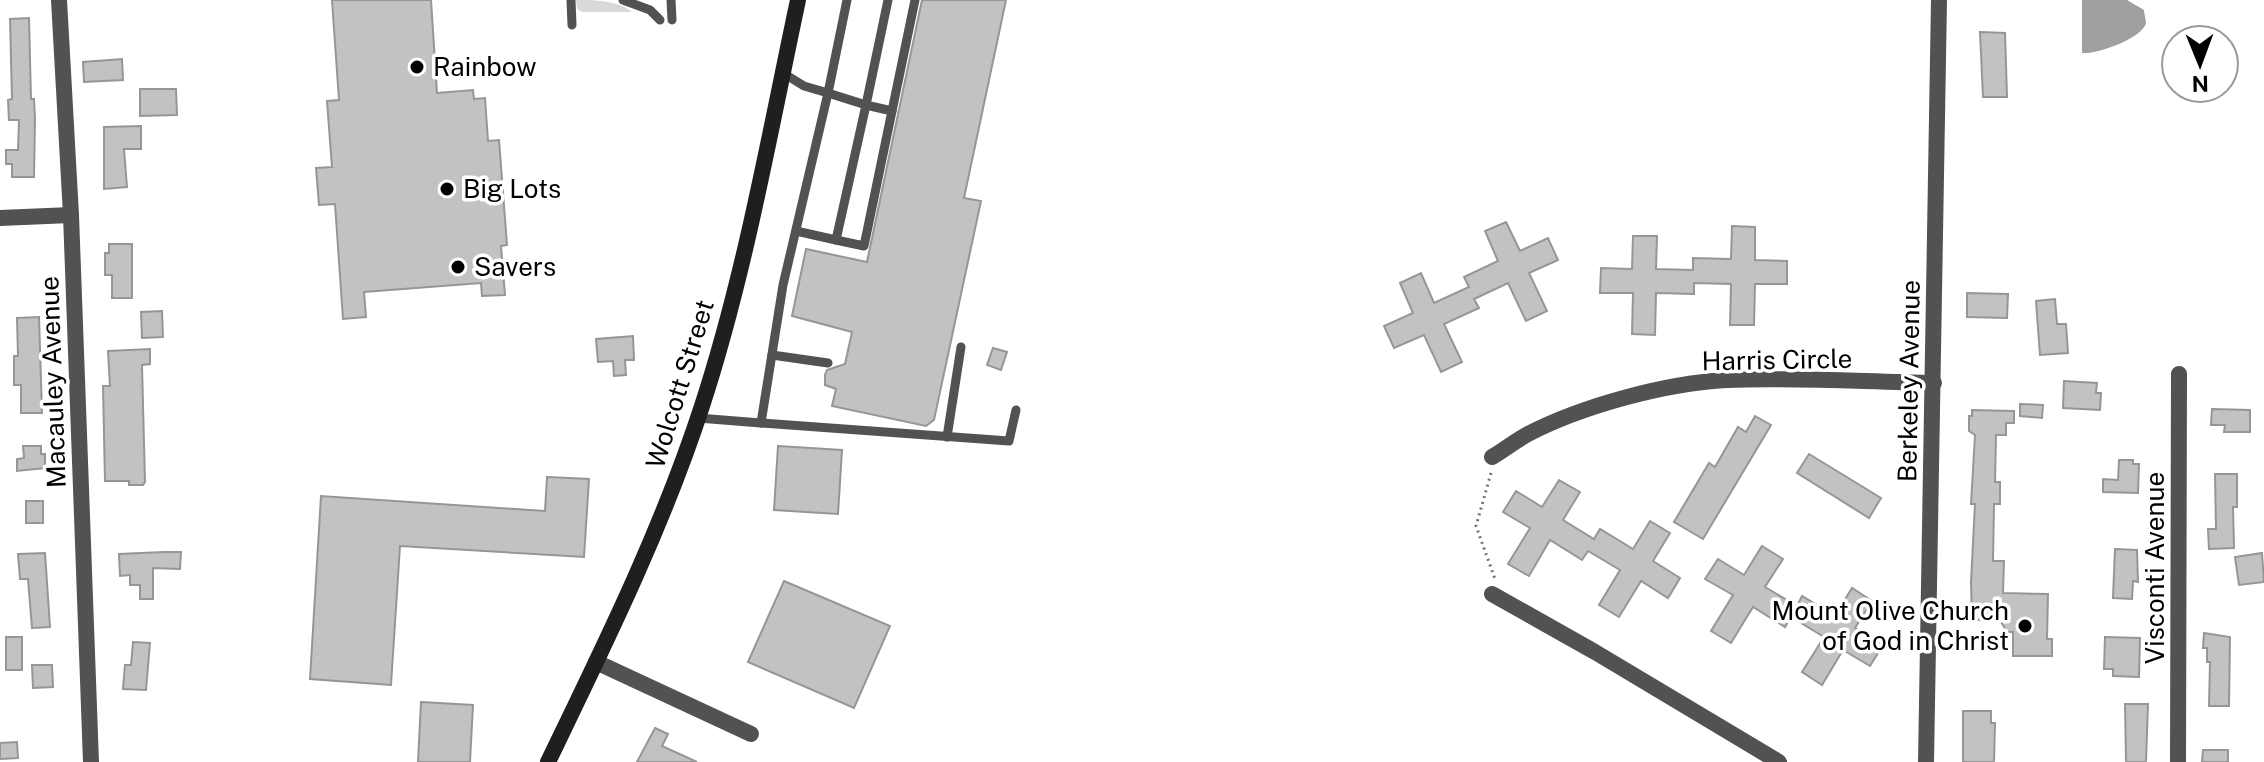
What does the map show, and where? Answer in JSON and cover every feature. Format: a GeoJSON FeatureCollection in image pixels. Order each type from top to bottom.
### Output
{"type":"FeatureCollection","features":[{"type":"Feature","properties":{"kind":"main road","name":"Wolcott Street"},"geometry":{"type":"LineString","coordinates":[[548,762],[660,522],[698,418],[728,319],[798,0]]}},
{"type":"Feature","properties":{"kind":"street","name":"Macauley Avenue"},"geometry":{"type":"LineString","coordinates":[[59,0],[71,215],[91,762]]}},
{"type":"Feature","properties":{"kind":"street","name":"Berkeley Avenue"},"geometry":{"type":"LineString","coordinates":[[1926,762],[1939,0]]}},
{"type":"Feature","properties":{"kind":"street"},"geometry":{"type":"LineString","coordinates":[[0,218],[71,215]]}},
{"type":"Feature","properties":{"kind":"street","name":"Visconti Avenue"},"geometry":{"type":"LineString","coordinates":[[2178,762],[2179,374]]}},
{"type":"Feature","properties":{"kind":"street","name":"Harris Circle"},"geometry":{"type":"LineString","coordinates":[[1492,457],[1527,435],[1575,414],[1667,389],[1724,380],[1934,383]]}},
{"type":"Feature","properties":{"kind":"street"},"geometry":{"type":"LineString","coordinates":[[1492,594],[1779,762]]}},
{"type":"Feature","properties":{"kind":"street"},"geometry":{"type":"LineString","coordinates":[[596,662],[751,734]]}},
{"type":"Feature","properties":{"kind":"lane"},"geometry":{"type":"LineString","coordinates":[[571,0],[572,25]]}},
{"type":"Feature","properties":{"kind":"lane"},"geometry":{"type":"LineString","coordinates":[[623,0],[650,10],[660,20]]}},
{"type":"Feature","properties":{"kind":"lane"},"geometry":{"type":"LineString","coordinates":[[671,0],[672,20]]}},
{"type":"Feature","properties":{"kind":"lane"},"geometry":{"type":"LineString","coordinates":[[761,423],[783,285],[847,0]]}},
{"type":"Feature","properties":{"kind":"lane"},"geometry":{"type":"LineString","coordinates":[[836,240],[888,0]]}},
{"type":"Feature","properties":{"kind":"lane"},"geometry":{"type":"LineString","coordinates":[[796,231],[864,246],[915,0]]}},
{"type":"Feature","properties":{"kind":"lane"},"geometry":{"type":"LineString","coordinates":[[783,73],[804,86],[892,111]]}},
{"type":"Feature","properties":{"kind":"lane"},"geometry":{"type":"LineString","coordinates":[[947,437],[961,347]]}},
{"type":"Feature","properties":{"kind":"lane"},"geometry":{"type":"LineString","coordinates":[[772,355],[828,363]]}},
{"type":"Feature","properties":{"kind":"lane"},"geometry":{"type":"LineString","coordinates":[[698,418],[1009,441],[1016,410]]}},
{"type":"Feature","properties":{"kind":"path"},"geometry":{"type":"LineString","coordinates":[[1492,457],[1491,479],[1476,526],[1496,577],[1492,594]]}},
{"type":"Feature","properties":{"kind":"shaded area"},"geometry":{"type":"Polygon","coordinates":[[[576,0],[613,3],[632,12],[582,12],[577,9],[576,0]]]}},
{"type":"Feature","properties":{"kind":"shaded area"},"geometry":{"type":"Polygon","coordinates":[[[2082,0],[2127,0],[2144,10],[2146,23],[2137,34],[2118,44],[2082,53],[2082,0]]]}},
{"type":"Feature","properties":{"kind":"building"},"geometry":{"type":"Polygon","coordinates":[[[332,0],[431,0],[437,93],[473,90],[474,99],[485,98],[488,141],[499,140],[507,245],[501,246],[505,295],[482,296],[481,283],[364,292],[366,317],[343,319],[335,204],[319,205],[316,168],[332,167],[327,101],[339,100],[332,0]]]}},
{"type":"Feature","properties":{"kind":"building"},"geometry":{"type":"Polygon","coordinates":[[[922,0],[1006,0],[964,198],[981,201],[934,420],[926,426],[832,406],[836,389],[825,385],[825,375],[827,370],[845,364],[852,332],[792,316],[806,249],[867,262],[922,0]]]}},
{"type":"Feature","properties":{"kind":"building"},"geometry":{"type":"Polygon","coordinates":[[[29,18],[31,99],[34,99],[35,119],[34,177],[12,177],[12,164],[6,164],[6,150],[18,150],[19,120],[9,120],[8,100],[12,99],[10,19],[29,18]]]}},
{"type":"Feature","properties":{"kind":"building"},"geometry":{"type":"Polygon","coordinates":[[[1980,32],[2005,33],[2007,97],[1983,97],[1980,32]]]}},
{"type":"Feature","properties":{"kind":"building"},"geometry":{"type":"Polygon","coordinates":[[[122,59],[123,80],[84,82],[83,62],[122,59]]]}},
{"type":"Feature","properties":{"kind":"building"},"geometry":{"type":"Polygon","coordinates":[[[140,89],[176,89],[177,115],[140,116],[140,89]]]}},
{"type":"Feature","properties":{"kind":"building"},"geometry":{"type":"Polygon","coordinates":[[[141,126],[141,149],[124,149],[127,187],[104,189],[104,127],[141,126]]]}},
{"type":"Feature","properties":{"kind":"building"},"geometry":{"type":"Polygon","coordinates":[[[1506,222],[1520,251],[1548,238],[1558,260],[1529,273],[1547,311],[1526,321],[1508,283],[1474,299],[1479,308],[1444,324],[1462,362],[1441,372],[1424,335],[1394,348],[1384,326],[1413,313],[1400,283],[1421,273],[1434,303],[1469,287],[1464,277],[1498,261],[1485,231],[1506,222]]]}},
{"type":"Feature","properties":{"kind":"building"},"geometry":{"type":"Polygon","coordinates":[[[1732,226],[1755,227],[1755,260],[1787,261],[1787,284],[1755,284],[1754,325],[1730,325],[1731,284],[1694,283],[1694,294],[1656,293],[1655,335],[1632,334],[1633,293],[1600,293],[1601,268],[1632,269],[1633,236],[1657,236],[1656,269],[1693,270],[1693,258],[1731,259],[1732,226]]]}},
{"type":"Feature","properties":{"kind":"building"},"geometry":{"type":"Polygon","coordinates":[[[109,244],[132,244],[132,298],[112,298],[112,275],[105,275],[105,253],[109,253],[109,244]]]}},
{"type":"Feature","properties":{"kind":"building"},"geometry":{"type":"Polygon","coordinates":[[[1967,293],[2008,294],[2007,318],[1967,317],[1967,293]]]}},
{"type":"Feature","properties":{"kind":"building"},"geometry":{"type":"Polygon","coordinates":[[[2055,299],[2057,324],[2066,324],[2068,353],[2040,355],[2036,301],[2055,299]]]}},
{"type":"Feature","properties":{"kind":"building"},"geometry":{"type":"Polygon","coordinates":[[[162,311],[163,337],[142,338],[141,312],[162,311]]]}},
{"type":"Feature","properties":{"kind":"building"},"geometry":{"type":"Polygon","coordinates":[[[39,317],[42,413],[21,413],[21,385],[14,385],[14,356],[18,356],[17,318],[39,317]]]}},
{"type":"Feature","properties":{"kind":"building"},"geometry":{"type":"Polygon","coordinates":[[[633,336],[634,360],[625,360],[626,375],[614,376],[613,361],[598,362],[596,339],[633,336]]]}},
{"type":"Feature","properties":{"kind":"building"},"geometry":{"type":"Polygon","coordinates":[[[993,348],[1007,352],[1001,370],[987,365],[993,348]]]}},
{"type":"Feature","properties":{"kind":"building"},"geometry":{"type":"Polygon","coordinates":[[[150,349],[150,364],[142,365],[145,482],[143,485],[129,485],[129,481],[105,481],[103,386],[110,386],[108,351],[150,349]]]}},
{"type":"Feature","properties":{"kind":"building"},"geometry":{"type":"Polygon","coordinates":[[[2064,381],[2097,383],[2096,393],[2101,393],[2100,410],[2063,408],[2064,381]]]}},
{"type":"Feature","properties":{"kind":"building"},"geometry":{"type":"Polygon","coordinates":[[[2020,404],[2043,405],[2042,418],[2020,416],[2020,404]]]}},
{"type":"Feature","properties":{"kind":"building"},"geometry":{"type":"Polygon","coordinates":[[[2212,409],[2250,410],[2250,432],[2224,432],[2225,425],[2211,425],[2212,409]]]}},
{"type":"Feature","properties":{"kind":"building"},"geometry":{"type":"Polygon","coordinates":[[[1972,410],[2014,411],[2014,423],[2006,423],[2006,435],[1996,435],[1995,482],[2000,482],[2000,504],[1994,504],[1993,561],[2004,561],[2003,593],[2048,594],[2047,639],[2052,639],[2052,656],[2013,656],[2013,632],[2007,632],[2000,620],[1972,620],[1975,504],[1971,504],[1975,435],[1969,431],[1969,416],[1972,416],[1972,410]]]}},
{"type":"Feature","properties":{"kind":"building"},"geometry":{"type":"Polygon","coordinates":[[[1755,416],[1771,425],[1703,539],[1674,522],[1709,463],[1715,467],[1738,427],[1746,432],[1755,416]]]}},
{"type":"Feature","properties":{"kind":"building"},"geometry":{"type":"Polygon","coordinates":[[[23,446],[41,446],[41,454],[45,454],[45,468],[17,471],[17,459],[24,458],[23,446]]]}},
{"type":"Feature","properties":{"kind":"building"},"geometry":{"type":"Polygon","coordinates":[[[778,446],[842,450],[838,514],[774,510],[778,446]]]}},
{"type":"Feature","properties":{"kind":"building"},"geometry":{"type":"Polygon","coordinates":[[[1809,454],[1881,498],[1869,518],[1797,473],[1809,454]]]}},
{"type":"Feature","properties":{"kind":"building"},"geometry":{"type":"Polygon","coordinates":[[[2119,460],[2133,460],[2133,464],[2139,464],[2138,493],[2103,492],[2103,479],[2118,480],[2119,460]]]}},
{"type":"Feature","properties":{"kind":"building"},"geometry":{"type":"Polygon","coordinates":[[[2215,474],[2237,474],[2237,507],[2233,507],[2234,548],[2209,549],[2208,529],[2216,529],[2215,474]]]}},
{"type":"Feature","properties":{"kind":"building"},"geometry":{"type":"Polygon","coordinates":[[[547,477],[589,479],[584,557],[400,546],[391,685],[310,679],[321,496],[545,511],[547,477]]]}},
{"type":"Feature","properties":{"kind":"building"},"geometry":{"type":"Polygon","coordinates":[[[1559,480],[1580,492],[1563,520],[1594,539],[1600,529],[1633,549],[1650,521],[1670,533],[1653,561],[1680,578],[1668,598],[1641,581],[1619,617],[1599,605],[1620,570],[1588,551],[1582,560],[1550,540],[1529,576],[1508,564],[1530,528],[1503,512],[1516,491],[1542,507],[1559,480]]]}},
{"type":"Feature","properties":{"kind":"building"},"geometry":{"type":"Polygon","coordinates":[[[26,501],[43,501],[43,523],[26,523],[26,501]]]}},
{"type":"Feature","properties":{"kind":"building"},"geometry":{"type":"Polygon","coordinates":[[[1762,546],[1783,559],[1765,587],[1797,606],[1802,596],[1835,616],[1852,588],[1872,601],[1855,628],[1883,645],[1870,666],[1843,650],[1822,685],[1802,672],[1824,637],[1791,617],[1785,627],[1753,607],[1731,643],[1711,631],[1733,595],[1705,579],[1718,559],[1744,575],[1762,546]]]}},
{"type":"Feature","properties":{"kind":"building"},"geometry":{"type":"Polygon","coordinates":[[[2115,549],[2137,550],[2138,582],[2133,581],[2132,599],[2113,598],[2115,549]]]}},
{"type":"Feature","properties":{"kind":"building"},"geometry":{"type":"Polygon","coordinates":[[[181,552],[180,569],[153,568],[153,599],[140,599],[140,585],[130,585],[130,575],[120,576],[119,554],[181,552]]]}},
{"type":"Feature","properties":{"kind":"building"},"geometry":{"type":"Polygon","coordinates":[[[45,553],[50,627],[32,628],[28,579],[20,579],[18,554],[45,553]]]}},
{"type":"Feature","properties":{"kind":"building"},"geometry":{"type":"Polygon","coordinates":[[[2262,553],[2264,582],[2239,585],[2235,557],[2262,553]]]}},
{"type":"Feature","properties":{"kind":"building"},"geometry":{"type":"Polygon","coordinates":[[[784,581],[890,626],[854,708],[748,662],[784,581]]]}},
{"type":"Feature","properties":{"kind":"building"},"geometry":{"type":"Polygon","coordinates":[[[2204,633],[2230,637],[2229,706],[2209,706],[2210,662],[2207,662],[2207,648],[2203,648],[2204,633]]]}},
{"type":"Feature","properties":{"kind":"building"},"geometry":{"type":"Polygon","coordinates":[[[6,637],[22,637],[22,670],[6,670],[6,637]]]}},
{"type":"Feature","properties":{"kind":"building"},"geometry":{"type":"Polygon","coordinates":[[[2105,637],[2140,638],[2139,677],[2113,676],[2113,669],[2104,669],[2105,637]]]}},
{"type":"Feature","properties":{"kind":"building"},"geometry":{"type":"Polygon","coordinates":[[[133,642],[150,643],[146,690],[123,689],[125,665],[131,665],[133,642]]]}},
{"type":"Feature","properties":{"kind":"building"},"geometry":{"type":"Polygon","coordinates":[[[32,665],[52,665],[53,687],[33,688],[32,665]]]}},
{"type":"Feature","properties":{"kind":"building"},"geometry":{"type":"Polygon","coordinates":[[[421,702],[473,705],[470,762],[418,762],[421,702]]]}},
{"type":"Feature","properties":{"kind":"building"},"geometry":{"type":"Polygon","coordinates":[[[2125,704],[2148,704],[2146,762],[2126,762],[2125,704]]]}},
{"type":"Feature","properties":{"kind":"building"},"geometry":{"type":"Polygon","coordinates":[[[1963,711],[1991,711],[1991,723],[1995,723],[1994,762],[1963,762],[1963,711]]]}},
{"type":"Feature","properties":{"kind":"building"},"geometry":{"type":"Polygon","coordinates":[[[655,728],[668,734],[662,746],[697,762],[637,762],[655,728]]]}},
{"type":"Feature","properties":{"kind":"building"},"geometry":{"type":"Polygon","coordinates":[[[17,742],[18,758],[0,759],[0,743],[17,742]]]}},
{"type":"Feature","properties":{"kind":"building"},"geometry":{"type":"Polygon","coordinates":[[[2203,750],[2228,750],[2228,762],[2202,762],[2203,750]]]}},
{"type":"Feature","properties":{"kind":"place","name":"Rainbow"},"geometry":{"type":"Point","coordinates":[417,67]}},
{"type":"Feature","properties":{"kind":"place","name":"Big Lots"},"geometry":{"type":"Point","coordinates":[447,189]}},
{"type":"Feature","properties":{"kind":"place","name":"Savers"},"geometry":{"type":"Point","coordinates":[458,267]}},
{"type":"Feature","properties":{"kind":"place","name":"Mount Olive Church of God in Christ"},"geometry":{"type":"Point","coordinates":[2025,626]}}]}
